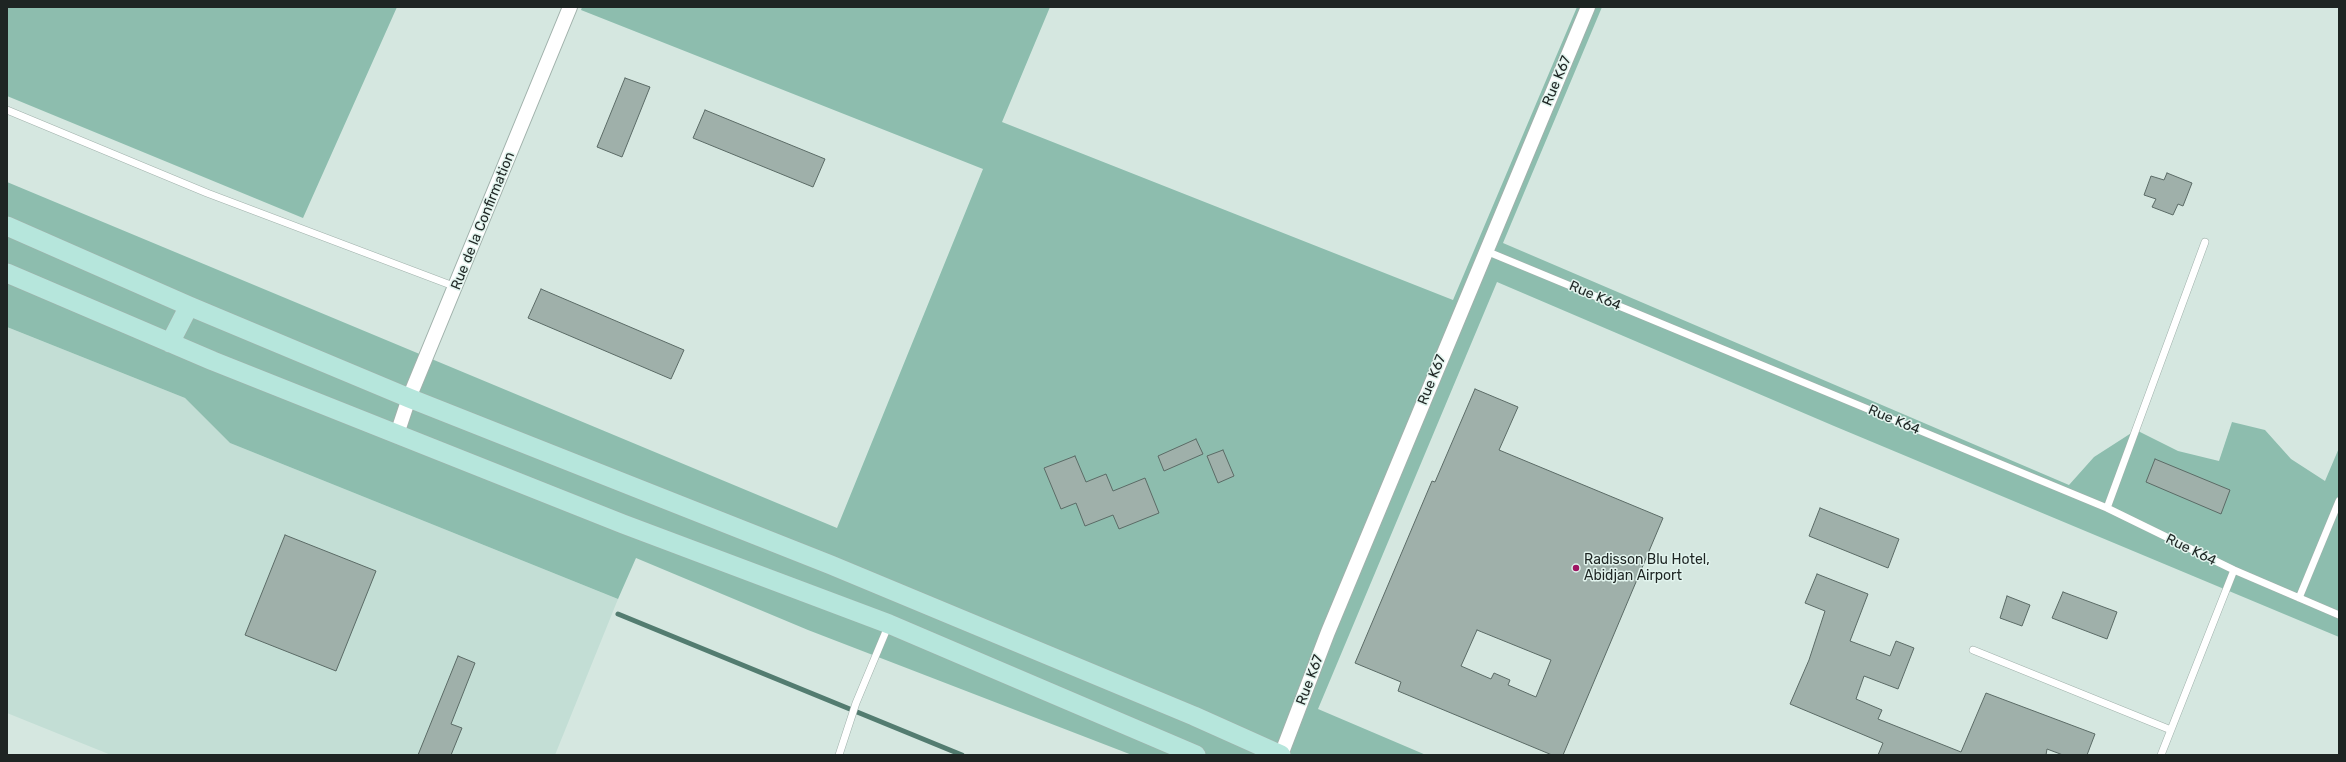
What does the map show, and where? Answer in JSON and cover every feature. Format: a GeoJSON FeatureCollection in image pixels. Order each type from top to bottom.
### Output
{"type":"FeatureCollection","features":[{"type":"Feature","properties":{"kind":"main road"},"geometry":{"type":"LineString","coordinates":[[7,226],[189,306],[410,398],[831,565],[1281,755]]}},
{"type":"Feature","properties":{"kind":"main road"},"geometry":{"type":"LineString","coordinates":[[7,273],[170,343],[623,524],[889,624],[1196,755]]}},
{"type":"Feature","properties":{"kind":"main road"},"geometry":{"type":"LineString","coordinates":[[170,343],[189,306]]}},
{"type":"Feature","properties":{"kind":"street","name":"Rue de la Confirmation"},"geometry":{"type":"LineString","coordinates":[[397,434],[410,398],[570,7]]}},
{"type":"Feature","properties":{"kind":"street","name":"Rue K67"},"geometry":{"type":"LineString","coordinates":[[1281,755],[1328,632],[1588,7]]}},
{"type":"Feature","properties":{"kind":"lane"},"geometry":{"type":"LineString","coordinates":[[7,110],[207,193],[456,287]]}},
{"type":"Feature","properties":{"kind":"lane"},"geometry":{"type":"LineString","coordinates":[[2107,508],[2205,242]]}},
{"type":"Feature","properties":{"kind":"lane","name":"Rue K64"},"geometry":{"type":"LineString","coordinates":[[1486,251],[2107,508],[2234,570],[2339,615]]}},
{"type":"Feature","properties":{"kind":"lane"},"geometry":{"type":"LineString","coordinates":[[2299,598],[2339,501]]}},
{"type":"Feature","properties":{"kind":"lane"},"geometry":{"type":"LineString","coordinates":[[2161,755],[2234,570]]}},
{"type":"Feature","properties":{"kind":"lane"},"geometry":{"type":"LineString","coordinates":[[840,755],[856,703],[889,624]]}},
{"type":"Feature","properties":{"kind":"lane"},"geometry":{"type":"LineString","coordinates":[[1973,650],[2171,730]]}},
{"type":"Feature","properties":{"kind":"shaded area"},"geometry":{"type":"Polygon","coordinates":[[[7,327],[185,398],[230,443],[618,599],[555,755],[111,755],[7,713],[7,327]]]}},
{"type":"Feature","properties":{"kind":"green space"},"geometry":{"type":"Polygon","coordinates":[[[7,7],[397,7],[303,218],[7,96],[7,7]]]}},
{"type":"Feature","properties":{"kind":"green space"},"geometry":{"type":"Polygon","coordinates":[[[582,7],[1050,7],[1002,122],[1453,300],[1577,7],[1602,7],[1503,243],[2069,485],[2094,457],[2136,430],[2178,451],[2219,461],[2232,422],[2265,430],[2291,459],[2325,481],[2339,448],[2339,637],[1834,426],[1497,282],[1318,709],[1426,755],[1132,755],[808,630],[636,558],[618,599],[230,443],[185,398],[7,327],[7,182],[837,528],[983,169],[581,10],[582,7]]]}},
{"type":"Feature","properties":{"kind":"building"},"geometry":{"type":"Polygon","coordinates":[[[625,78],[650,87],[622,157],[597,147],[625,78]]]}},
{"type":"Feature","properties":{"kind":"building"},"geometry":{"type":"Polygon","coordinates":[[[705,110],[825,159],[813,187],[693,138],[705,110]]]}},
{"type":"Feature","properties":{"kind":"building"},"geometry":{"type":"Polygon","coordinates":[[[2167,173],[2192,183],[2183,206],[2178,204],[2173,215],[2152,207],[2156,199],[2144,195],[2151,176],[2164,180],[2167,173]]]}},
{"type":"Feature","properties":{"kind":"building"},"geometry":{"type":"Polygon","coordinates":[[[541,289],[684,350],[671,379],[528,318],[541,289]]]}},
{"type":"Feature","properties":{"kind":"building"},"geometry":{"type":"Polygon","coordinates":[[[1475,389],[1518,407],[1499,450],[1663,518],[1563,755],[1552,755],[1398,691],[1401,682],[1355,663],[1432,481],[1435,482],[1475,389]],[[1477,630],[1461,666],[1491,679],[1494,673],[1510,680],[1508,685],[1536,697],[1551,660],[1477,630]]]}},
{"type":"Feature","properties":{"kind":"building"},"geometry":{"type":"Polygon","coordinates":[[[1196,439],[1203,454],[1164,471],[1158,456],[1196,439]]]}},
{"type":"Feature","properties":{"kind":"building"},"geometry":{"type":"Polygon","coordinates":[[[1223,450],[1234,476],[1218,483],[1207,456],[1223,450]]]}},
{"type":"Feature","properties":{"kind":"building"},"geometry":{"type":"Polygon","coordinates":[[[1075,456],[1086,482],[1106,474],[1113,491],[1145,478],[1159,513],[1119,529],[1113,515],[1085,526],[1076,503],[1061,509],[1044,468],[1075,456]]]}},
{"type":"Feature","properties":{"kind":"building"},"geometry":{"type":"Polygon","coordinates":[[[2155,459],[2230,490],[2221,514],[2146,482],[2155,459]]]}},
{"type":"Feature","properties":{"kind":"building"},"geometry":{"type":"Polygon","coordinates":[[[1820,508],[1899,539],[1888,568],[1809,536],[1820,508]]]}},
{"type":"Feature","properties":{"kind":"building"},"geometry":{"type":"Polygon","coordinates":[[[285,535],[376,571],[336,671],[245,635],[285,535]]]}},
{"type":"Feature","properties":{"kind":"building"},"geometry":{"type":"Polygon","coordinates":[[[1817,574],[1868,594],[1850,641],[1890,656],[1896,641],[1914,648],[1898,689],[1864,676],[1856,699],[1882,710],[1878,719],[1961,752],[1986,693],[2095,734],[2087,755],[2063,755],[2047,749],[2046,755],[1878,755],[1883,743],[1790,704],[1809,660],[1825,611],[1805,603],[1817,574]]]}},
{"type":"Feature","properties":{"kind":"building"},"geometry":{"type":"Polygon","coordinates":[[[2063,592],[2117,612],[2107,639],[2052,618],[2063,592]]]}},
{"type":"Feature","properties":{"kind":"building"},"geometry":{"type":"Polygon","coordinates":[[[2007,596],[2030,605],[2022,626],[2000,618],[2007,596]]]}},
{"type":"Feature","properties":{"kind":"building"},"geometry":{"type":"Polygon","coordinates":[[[458,656],[475,663],[451,724],[462,728],[451,755],[418,755],[458,656]]]}},
{"type":"Feature","properties":{"kind":"waterway"},"geometry":{"type":"LineString","coordinates":[[618,614],[962,755]]}},
{"type":"Feature","properties":{"kind":"place","name":"Radisson Blu Hotel, Abidjan Airport"},"geometry":{"type":"Point","coordinates":[1576,568]}}]}
